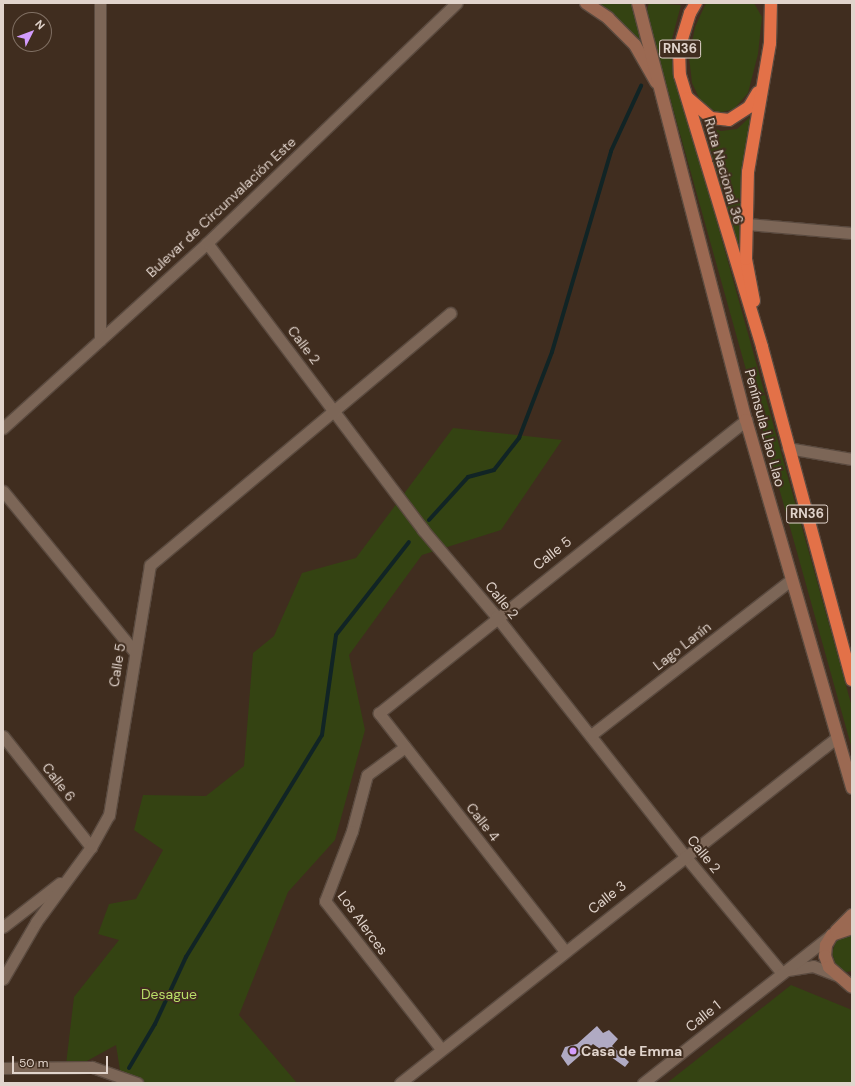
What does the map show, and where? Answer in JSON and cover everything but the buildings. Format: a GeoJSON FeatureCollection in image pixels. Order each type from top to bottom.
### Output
{"type":"FeatureCollection","features":[{"type":"Feature","properties":{"kind":"highway","name":"Ruta Nacional 36"},"geometry":{"type":"LineString","coordinates":[[692,6],[679,50],[680,75],[762,348],[852,680]]}},
{"type":"Feature","properties":{"kind":"highway","name":"Ruta Nacional 36"},"geometry":{"type":"LineString","coordinates":[[762,348],[746,259],[748,172],[760,89],[770,43],[770,6]]}},
{"type":"Feature","properties":{"kind":"highway","name":"RN36"},"geometry":{"type":"LineString","coordinates":[[688,98],[711,118],[729,120],[748,107],[760,89]]}},
{"type":"Feature","properties":{"kind":"main road","name":"Península Llao Llao"},"geometry":{"type":"LineString","coordinates":[[586,3],[608,18],[635,45],[665,96]]}},
{"type":"Feature","properties":{"kind":"main road","name":"Península Llao Llao"},"geometry":{"type":"LineString","coordinates":[[638,3],[665,96],[746,420],[836,738],[852,788]]}},
{"type":"Feature","properties":{"kind":"main road"},"geometry":{"type":"LineString","coordinates":[[852,915],[832,935],[826,945],[825,956],[829,967],[852,987]]}},
{"type":"Feature","properties":{"kind":"main road"},"geometry":{"type":"LineString","coordinates":[[832,935],[852,928]]}},
{"type":"Feature","properties":{"kind":"main road"},"geometry":{"type":"LineString","coordinates":[[837,975],[852,978]]}},
{"type":"Feature","properties":{"kind":"street"},"geometry":{"type":"LineString","coordinates":[[100,3],[100,340]]}},
{"type":"Feature","properties":{"kind":"street","name":"Bulevar de Circunvalación Este"},"geometry":{"type":"LineString","coordinates":[[3,428],[207,243],[456,3]]}},
{"type":"Feature","properties":{"kind":"street"},"geometry":{"type":"LineString","coordinates":[[747,224],[852,233]]}},
{"type":"Feature","properties":{"kind":"street","name":"Calle 2"},"geometry":{"type":"LineString","coordinates":[[207,243],[335,411],[423,530],[496,616],[685,856],[782,972]]}},
{"type":"Feature","properties":{"kind":"street","name":"Calle 5"},"geometry":{"type":"LineString","coordinates":[[3,979],[36,922],[91,847],[109,815],[134,651],[150,565],[450,313]]}},
{"type":"Feature","properties":{"kind":"street","name":"Calle 5"},"geometry":{"type":"LineString","coordinates":[[378,713],[496,616],[746,420]]}},
{"type":"Feature","properties":{"kind":"street"},"geometry":{"type":"LineString","coordinates":[[788,448],[852,459]]}},
{"type":"Feature","properties":{"kind":"street"},"geometry":{"type":"LineString","coordinates":[[3,491],[134,651]]}},
{"type":"Feature","properties":{"kind":"street","name":"Lago Lanín"},"geometry":{"type":"LineString","coordinates":[[591,735],[791,580]]}},
{"type":"Feature","properties":{"kind":"street","name":"Calle 4"},"geometry":{"type":"LineString","coordinates":[[378,713],[564,950]]}},
{"type":"Feature","properties":{"kind":"street","name":"Calle 6"},"geometry":{"type":"LineString","coordinates":[[3,736],[91,847]]}},
{"type":"Feature","properties":{"kind":"street","name":"Calle 3"},"geometry":{"type":"LineString","coordinates":[[400,1083],[564,950],[836,738]]}},
{"type":"Feature","properties":{"kind":"street","name":"Los Alerces"},"geometry":{"type":"LineString","coordinates":[[405,747],[368,774],[352,831],[325,901],[441,1050]]}},
{"type":"Feature","properties":{"kind":"street"},"geometry":{"type":"LineString","coordinates":[[3,927],[72,874]]}},
{"type":"Feature","properties":{"kind":"street","name":"Calle 1"},"geometry":{"type":"LineString","coordinates":[[643,1083],[782,972],[832,935]]}},
{"type":"Feature","properties":{"kind":"street","name":"Calle 1"},"geometry":{"type":"LineString","coordinates":[[782,972],[813,966],[837,975]]}},
{"type":"Feature","properties":{"kind":"street"},"geometry":{"type":"LineString","coordinates":[[3,1068],[92,1067],[136,1083]]}},
{"type":"Feature","properties":{"kind":"green space"},"geometry":{"type":"Polygon","coordinates":[[[598,3],[631,3],[643,42],[605,7],[598,3]]]}},
{"type":"Feature","properties":{"kind":"green space"},"geometry":{"type":"Polygon","coordinates":[[[649,3],[681,5],[669,50],[852,707],[852,749],[658,55],[647,10],[649,3]]]}},
{"type":"Feature","properties":{"kind":"green space"},"geometry":{"type":"Polygon","coordinates":[[[706,3],[754,3],[762,17],[758,54],[748,93],[734,109],[718,113],[701,102],[692,83],[689,57],[695,27],[706,3]]]}},
{"type":"Feature","properties":{"kind":"green space"},"geometry":{"type":"Polygon","coordinates":[[[751,116],[740,198],[739,255],[704,125],[721,131],[737,129],[751,116]]]}},
{"type":"Feature","properties":{"kind":"green space","name":"Desague"},"geometry":{"type":"Polygon","coordinates":[[[453,428],[562,440],[501,530],[422,555],[349,655],[365,730],[335,840],[288,892],[239,1015],[297,1083],[122,1083],[116,1045],[65,1073],[74,997],[119,940],[98,934],[109,904],[136,899],[163,850],[134,830],[143,795],[206,796],[244,766],[253,653],[274,636],[302,573],[356,558],[453,428]]]}},
{"type":"Feature","properties":{"kind":"green space"},"geometry":{"type":"Polygon","coordinates":[[[847,935],[852,936],[852,971],[846,972],[836,965],[832,953],[836,941],[847,935]]]}},
{"type":"Feature","properties":{"kind":"green space"},"geometry":{"type":"Polygon","coordinates":[[[791,985],[852,1010],[852,1083],[667,1083],[791,985]]]}},
{"type":"Feature","properties":{"kind":"waterway"},"geometry":{"type":"LineString","coordinates":[[429,520],[468,477],[494,470],[519,438],[552,352],[611,151],[641,86]]}},
{"type":"Feature","properties":{"kind":"waterway"},"geometry":{"type":"LineString","coordinates":[[129,1068],[155,1024],[186,957],[322,735],[336,635],[409,542]]}},
{"type":"Feature","properties":{"kind":"place","name":"Casa de Emma"},"geometry":{"type":"Point","coordinates":[573,1051]}}]}
